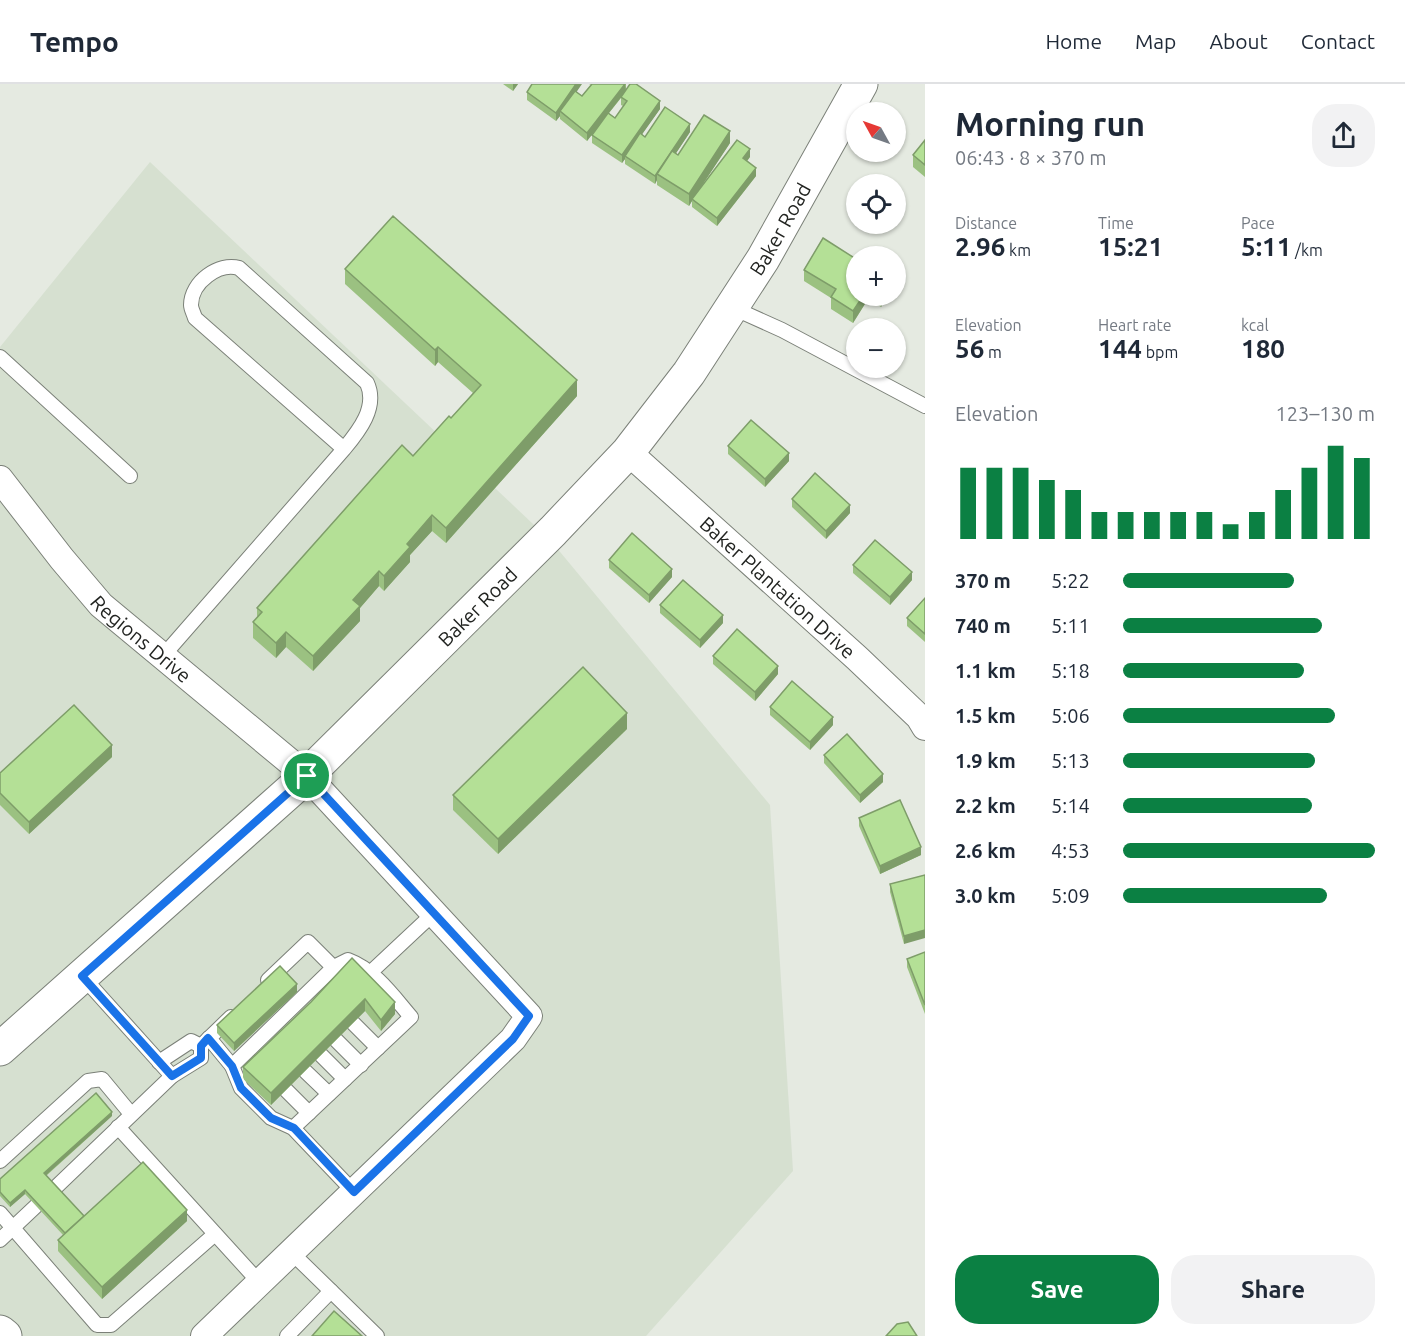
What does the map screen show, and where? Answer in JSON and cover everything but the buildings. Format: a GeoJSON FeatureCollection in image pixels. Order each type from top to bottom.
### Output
{"type":"FeatureCollection","features":[{"type":"Feature","properties":{"kind":"main road","name":"Baker Road"},"geometry":{"type":"LineString","coordinates":[[0,1049],[307,776],[553,531],[628,452],[689,373],[763,259],[861,84]]}},
{"type":"Feature","properties":{"kind":"main road"},"geometry":{"type":"LineString","coordinates":[[0,1332],[5,1336]]}},
{"type":"Feature","properties":{"kind":"street","name":"Baker Plantation Drive"},"geometry":{"type":"LineString","coordinates":[[628,452],[857,658],[919,717],[925,727]]}},
{"type":"Feature","properties":{"kind":"street","name":"Regions Drive"},"geometry":{"type":"LineString","coordinates":[[0,479],[62,560],[102,604],[307,776],[529,1016],[513,1039],[354,1192]]}},
{"type":"Feature","properties":{"kind":"street"},"geometry":{"type":"LineString","coordinates":[[204,1336],[354,1192]]}},
{"type":"Feature","properties":{"kind":"lane"},"geometry":{"type":"LineString","coordinates":[[163,656],[344,449],[358,432],[369,409],[371,398],[367,383],[239,268],[232,266],[212,272],[198,285],[193,297],[191,306],[195,318],[344,449]]}},
{"type":"Feature","properties":{"kind":"lane"},"geometry":{"type":"LineString","coordinates":[[731,307],[782,330],[925,406]]}},
{"type":"Feature","properties":{"kind":"lane"},"geometry":{"type":"LineString","coordinates":[[0,357],[130,476]]}},
{"type":"Feature","properties":{"kind":"lane"},"geometry":{"type":"LineString","coordinates":[[370,972],[434,913]]}},
{"type":"Feature","properties":{"kind":"lane"},"geometry":{"type":"LineString","coordinates":[[263,991],[260,988],[308,942],[345,978]]}},
{"type":"Feature","properties":{"kind":"lane"},"geometry":{"type":"LineString","coordinates":[[232,1066],[282,1012],[300,1000],[334,968],[348,960],[360,964],[370,972],[411,1017],[392,1028],[378,1048],[294,1128]]}},
{"type":"Feature","properties":{"kind":"lane"},"geometry":{"type":"LineString","coordinates":[[82,976],[172,1076]]}},
{"type":"Feature","properties":{"kind":"lane"},"geometry":{"type":"LineString","coordinates":[[315,986],[327,996]]}},
{"type":"Feature","properties":{"kind":"lane"},"geometry":{"type":"LineString","coordinates":[[300,1000],[311,1014]]}},
{"type":"Feature","properties":{"kind":"lane"},"geometry":{"type":"LineString","coordinates":[[282,1012],[296,1028]]}},
{"type":"Feature","properties":{"kind":"lane"},"geometry":{"type":"LineString","coordinates":[[58,1178],[100,1136],[118,1127],[172,1076],[201,1058],[205,1042],[236,1013]]}},
{"type":"Feature","properties":{"kind":"lane"},"geometry":{"type":"LineString","coordinates":[[353,1023],[378,1048]]}},
{"type":"Feature","properties":{"kind":"lane"},"geometry":{"type":"LineString","coordinates":[[257,1039],[280,1044]]}},
{"type":"Feature","properties":{"kind":"lane"},"geometry":{"type":"LineString","coordinates":[[257,1039],[260,1063]]}},
{"type":"Feature","properties":{"kind":"lane"},"geometry":{"type":"LineString","coordinates":[[336,1040],[361,1065]]}},
{"type":"Feature","properties":{"kind":"lane"},"geometry":{"type":"LineString","coordinates":[[159,1062],[191,1041],[205,1042],[232,1066],[241,1088],[271,1118],[294,1128],[354,1192]]}},
{"type":"Feature","properties":{"kind":"lane"},"geometry":{"type":"LineString","coordinates":[[321,1055],[345,1079]]}},
{"type":"Feature","properties":{"kind":"lane"},"geometry":{"type":"LineString","coordinates":[[305,1071],[329,1094]]}},
{"type":"Feature","properties":{"kind":"lane"},"geometry":{"type":"LineString","coordinates":[[18,1167],[3,1158],[88,1081],[102,1079],[131,1114]]}},
{"type":"Feature","properties":{"kind":"lane"},"geometry":{"type":"LineString","coordinates":[[286,1090],[309,1113]]}},
{"type":"Feature","properties":{"kind":"lane"},"geometry":{"type":"LineString","coordinates":[[66,1100],[78,1113]]}},
{"type":"Feature","properties":{"kind":"lane"},"geometry":{"type":"LineString","coordinates":[[45,1119],[57,1132]]}},
{"type":"Feature","properties":{"kind":"lane"},"geometry":{"type":"LineString","coordinates":[[118,1127],[259,1282]]}},
{"type":"Feature","properties":{"kind":"lane"},"geometry":{"type":"LineString","coordinates":[[26,1137],[38,1149]]}},
{"type":"Feature","properties":{"kind":"lane"},"geometry":{"type":"LineString","coordinates":[[0,1240],[36,1206]]}},
{"type":"Feature","properties":{"kind":"lane"},"geometry":{"type":"LineString","coordinates":[[0,1213],[97,1325],[111,1325],[215,1234]]}},
{"type":"Feature","properties":{"kind":"lane"},"geometry":{"type":"LineString","coordinates":[[291,1252],[377,1336]]}},
{"type":"Feature","properties":{"kind":"lane"},"geometry":{"type":"LineString","coordinates":[[286,1336],[331,1292]]}},
{"type":"Feature","properties":{"kind":"shaded area"},"geometry":{"type":"Polygon","coordinates":[[[150,162],[551,541],[770,805],[793,1171],[646,1336],[0,1336],[0,347],[150,162]]]}},
{"type":"Feature","properties":{"kind":"route"},"geometry":{"type":"LineString","coordinates":[[307,776],[529,1016],[513,1039],[354,1192],[294,1128],[271,1118],[241,1088],[232,1066],[208,1038],[201,1046],[201,1058],[172,1076],[82,976],[307,776]]}}]}
